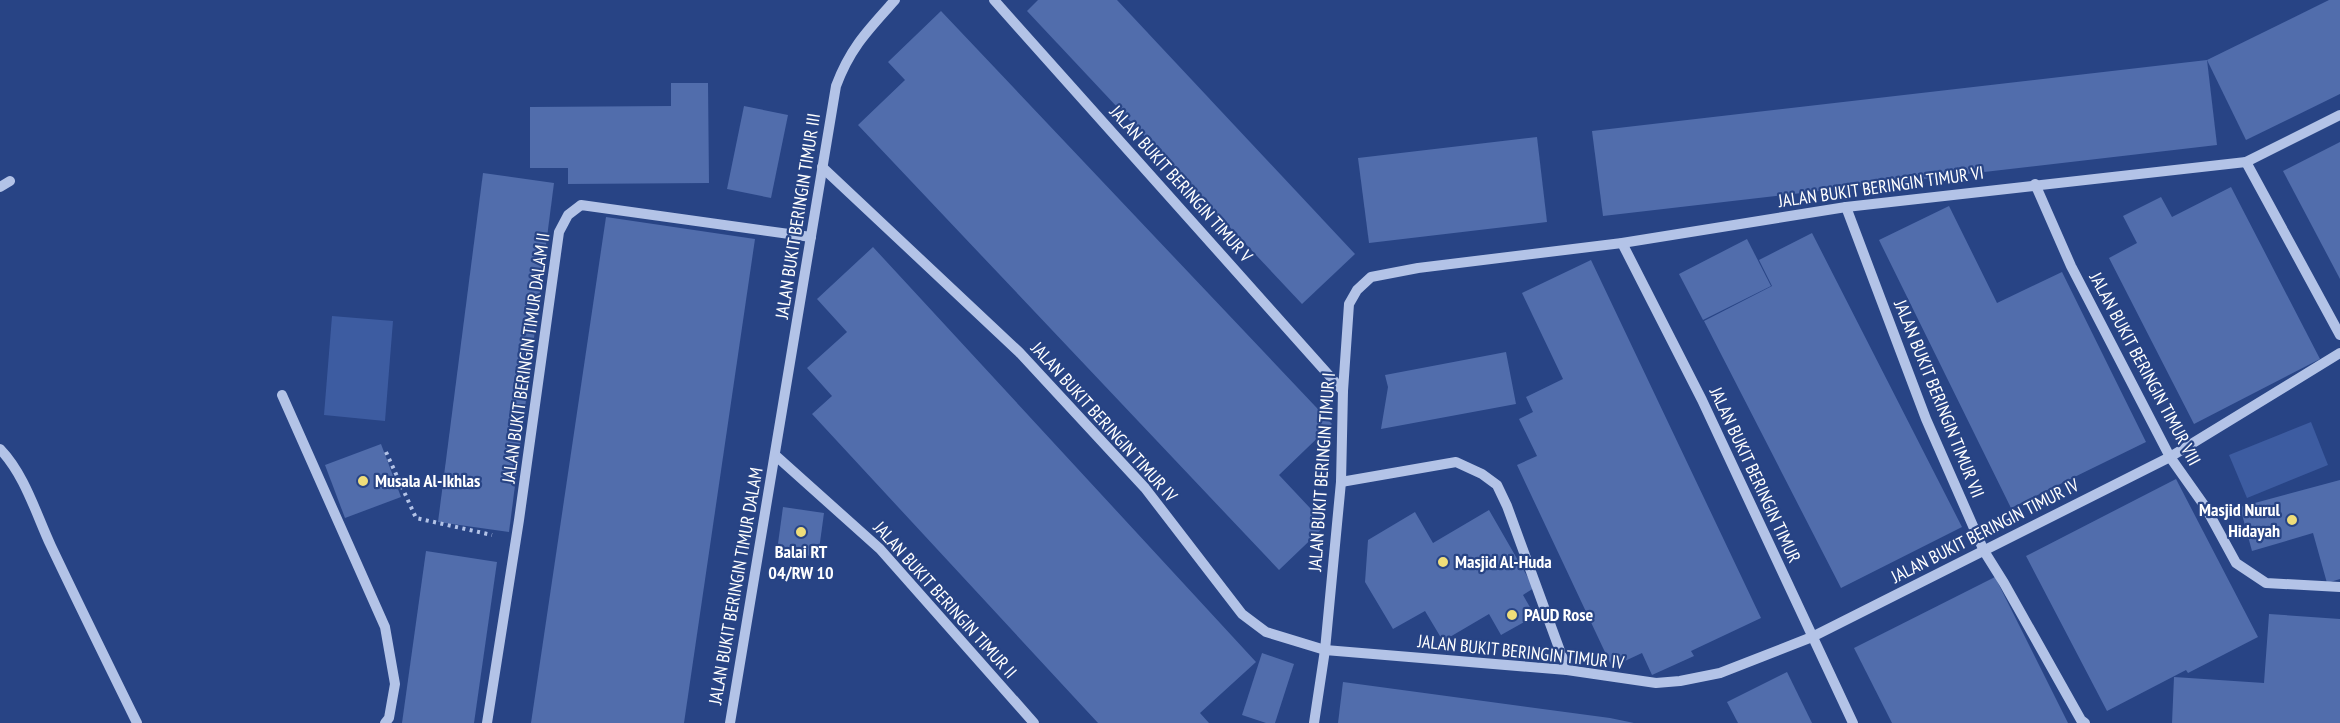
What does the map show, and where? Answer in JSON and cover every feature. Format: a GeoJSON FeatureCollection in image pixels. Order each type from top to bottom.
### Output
{"type":"FeatureCollection","features":[{"type":"Feature","properties":{"kind":"street","name":"JALAN BUKIT BERINGIN TIMUR III"},"geometry":{"type":"LineString","coordinates":[[775,455],[836,86],[844,63],[857,42],[895,0]]}},
{"type":"Feature","properties":{"kind":"street","name":"JALAN BUKIT BERINGIN TIMUR V"},"geometry":{"type":"LineString","coordinates":[[994,0],[1343,391]]}},
{"type":"Feature","properties":{"kind":"street","name":"JALAN BUKIT BERINGIN TIMUR VI"},"geometry":{"type":"LineString","coordinates":[[1418,268],[1622,243],[1846,207],[2246,162],[2340,115]]}},
{"type":"Feature","properties":{"kind":"street"},"geometry":{"type":"LineString","coordinates":[[2246,162],[2340,335]]}},
{"type":"Feature","properties":{"kind":"street","name":"JALAN BUKIT BERINGIN TIMUR IV"},"geometry":{"type":"LineString","coordinates":[[822,167],[1019,352],[1145,488],[1242,614],[1266,632],[1325,650],[1567,670],[1656,683],[1720,673],[1812,637],[2170,457],[2340,353]]}},
{"type":"Feature","properties":{"kind":"street","name":"JALAN BUKIT BERINGIN TIMUR VIII"},"geometry":{"type":"LineString","coordinates":[[2035,184],[2071,266],[2170,457],[2206,508],[2236,563],[2266,583],[2340,588]]}},
{"type":"Feature","properties":{"kind":"street","name":"JALAN BUKIT BERINGIN TIMUR DALAM II"},"geometry":{"type":"LineString","coordinates":[[487,723],[516,541],[559,232],[568,215],[581,205],[811,237]]}},
{"type":"Feature","properties":{"kind":"street","name":"JALAN BUKIT BERINGIN TIMUR VII"},"geometry":{"type":"LineString","coordinates":[[1846,207],[1926,419],[1984,551],[2081,720],[2085,723]]}},
{"type":"Feature","properties":{"kind":"street","name":"JALAN BUKIT BERINGIN TIMUR"},"geometry":{"type":"LineString","coordinates":[[1622,243],[1702,400],[1853,723]]}},
{"type":"Feature","properties":{"kind":"street","name":"JALAN BUKIT BERINGIN TIMUR I"},"geometry":{"type":"LineString","coordinates":[[1314,723],[1325,650],[1341,482],[1343,391],[1349,303],[1357,290],[1371,277],[1418,268]]}},
{"type":"Feature","properties":{"kind":"street"},"geometry":{"type":"LineString","coordinates":[[282,395],[385,627],[395,684],[389,718],[385,723]]}},
{"type":"Feature","properties":{"kind":"street"},"geometry":{"type":"LineString","coordinates":[[0,450],[18,474],[30,496],[91,630],[137,723]]}},
{"type":"Feature","properties":{"kind":"street","name":"JALAN BUKIT BERINGIN TIMUR DALAM"},"geometry":{"type":"LineString","coordinates":[[729,723],[775,455]]}},
{"type":"Feature","properties":{"kind":"street","name":"JALAN BUKIT BERINGIN TIMUR II"},"geometry":{"type":"LineString","coordinates":[[775,455],[880,549],[1034,723]]}},
{"type":"Feature","properties":{"kind":"street"},"geometry":{"type":"LineString","coordinates":[[1341,482],[1456,462],[1482,474],[1497,485],[1507,506],[1567,670]]}},
{"type":"Feature","properties":{"kind":"path"},"geometry":{"type":"LineString","coordinates":[[386,452],[416,518],[516,541]]}},
{"type":"Feature","properties":{"kind":"shaded area"},"geometry":{"type":"Polygon","coordinates":[[[332,316],[393,321],[385,421],[324,415],[332,316]]]}},
{"type":"Feature","properties":{"kind":"shaded area"},"geometry":{"type":"Polygon","coordinates":[[[2311,422],[2328,465],[2247,498],[2229,455],[2311,422]]]}},
{"type":"Feature","properties":{"kind":"building"},"geometry":{"type":"Polygon","coordinates":[[[1038,0],[1117,0],[1355,254],[1302,304],[1027,11],[1038,0]]]}},
{"type":"Feature","properties":{"kind":"building"},"geometry":{"type":"Polygon","coordinates":[[[2329,0],[2340,0],[2340,94],[2246,140],[2207,60],[2329,0]]]}},
{"type":"Feature","properties":{"kind":"building"},"geometry":{"type":"Polygon","coordinates":[[[941,11],[1332,424],[1279,475],[1326,525],[1279,570],[858,125],[905,80],[888,62],[941,11]]]}},
{"type":"Feature","properties":{"kind":"building"},"geometry":{"type":"Polygon","coordinates":[[[2207,60],[2217,145],[1603,216],[1592,131],[2207,60]]]}},
{"type":"Feature","properties":{"kind":"building"},"geometry":{"type":"Polygon","coordinates":[[[671,83],[708,83],[709,183],[568,184],[568,168],[530,168],[530,107],[671,106],[671,83]]]}},
{"type":"Feature","properties":{"kind":"building"},"geometry":{"type":"Polygon","coordinates":[[[744,106],[788,115],[771,198],[727,189],[744,106]]]}},
{"type":"Feature","properties":{"kind":"building"},"geometry":{"type":"Polygon","coordinates":[[[1537,137],[1547,222],[1369,243],[1358,158],[1537,137]]]}},
{"type":"Feature","properties":{"kind":"building"},"geometry":{"type":"Polygon","coordinates":[[[2340,142],[2340,279],[2283,171],[2340,142]]]}},
{"type":"Feature","properties":{"kind":"building"},"geometry":{"type":"Polygon","coordinates":[[[483,173],[554,183],[509,532],[438,522],[483,173]]]}},
{"type":"Feature","properties":{"kind":"building"},"geometry":{"type":"Polygon","coordinates":[[[2231,187],[2320,359],[2194,424],[2109,258],[2137,243],[2123,216],[2161,197],[2172,217],[2231,187]]]}},
{"type":"Feature","properties":{"kind":"building"},"geometry":{"type":"Polygon","coordinates":[[[1949,206],[1997,303],[2062,272],[2146,442],[2011,508],[1879,240],[1949,206]]]}},
{"type":"Feature","properties":{"kind":"building"},"geometry":{"type":"Polygon","coordinates":[[[606,217],[755,239],[684,723],[531,723],[606,217]]]}},
{"type":"Feature","properties":{"kind":"building"},"geometry":{"type":"Polygon","coordinates":[[[1812,233],[1962,527],[1841,588],[1704,321],[1772,286],[1759,260],[1812,233]]]}},
{"type":"Feature","properties":{"kind":"building"},"geometry":{"type":"Polygon","coordinates":[[[1747,239],[1771,286],[1703,320],[1679,274],[1747,239]]]}},
{"type":"Feature","properties":{"kind":"building"},"geometry":{"type":"Polygon","coordinates":[[[873,247],[1256,662],[1200,713],[1209,723],[1098,723],[812,414],[832,396],[807,368],[847,332],[817,299],[873,247]]]}},
{"type":"Feature","properties":{"kind":"building"},"geometry":{"type":"Polygon","coordinates":[[[1591,260],[1761,618],[1691,651],[1694,656],[1652,675],[1642,653],[1612,667],[1517,465],[1537,456],[1519,419],[1533,412],[1526,397],[1563,379],[1522,293],[1591,260]]]}},
{"type":"Feature","properties":{"kind":"building"},"geometry":{"type":"Polygon","coordinates":[[[1506,352],[1516,404],[1381,429],[1388,387],[1385,375],[1506,352]]]}},
{"type":"Feature","properties":{"kind":"building","name":"Musala Al-Ikhlas"},"geometry":{"type":"Polygon","coordinates":[[[381,444],[401,497],[345,518],[325,465],[381,444]]]}},
{"type":"Feature","properties":{"kind":"building"},"geometry":{"type":"Polygon","coordinates":[[[2176,479],[2258,637],[2188,673],[2186,670],[2107,711],[2026,556],[2176,479]]]}},
{"type":"Feature","properties":{"kind":"building","name":"Masjid Nurul Hidayah"},"geometry":{"type":"Polygon","coordinates":[[[2340,480],[2340,579],[2327,583],[2313,533],[2252,551],[2240,507],[2340,480]]]}},
{"type":"Feature","properties":{"kind":"building","name":"Balai RT 04/RW 10"},"geometry":{"type":"Polygon","coordinates":[[[783,507],[824,513],[818,557],[777,551],[783,507]]]}},
{"type":"Feature","properties":{"kind":"building","name":"Masjid Al-Huda"},"geometry":{"type":"Polygon","coordinates":[[[1489,510],[1534,588],[1523,595],[1535,616],[1501,635],[1489,614],[1443,641],[1425,611],[1393,629],[1365,582],[1368,540],[1415,512],[1433,543],[1489,510]]]}},
{"type":"Feature","properties":{"kind":"building"},"geometry":{"type":"Polygon","coordinates":[[[426,551],[497,562],[474,723],[402,723],[426,551]]]}},
{"type":"Feature","properties":{"kind":"building"},"geometry":{"type":"Polygon","coordinates":[[[1995,577],[2068,723],[1892,723],[1854,648],[1995,577]]]}},
{"type":"Feature","properties":{"kind":"building"},"geometry":{"type":"Polygon","coordinates":[[[2269,614],[2340,619],[2340,723],[2172,723],[2174,677],[2264,683],[2269,614]]]}},
{"type":"Feature","properties":{"kind":"building"},"geometry":{"type":"Polygon","coordinates":[[[1262,653],[1294,664],[1275,723],[1266,723],[1242,715],[1262,653]]]}},
{"type":"Feature","properties":{"kind":"building"},"geometry":{"type":"Polygon","coordinates":[[[1787,672],[1812,723],[1738,723],[1727,702],[1787,672]]]}},
{"type":"Feature","properties":{"kind":"building"},"geometry":{"type":"Polygon","coordinates":[[[1343,682],[1610,718],[1634,723],[1338,723],[1343,682]]]}},
{"type":"Feature","properties":{"kind":"place","name":"Musala Al-Ikhlas"},"geometry":{"type":"Point","coordinates":[363,481]}},
{"type":"Feature","properties":{"kind":"place","name":"Masjid Nurul Hidayah"},"geometry":{"type":"Point","coordinates":[2292,520]}},
{"type":"Feature","properties":{"kind":"place","name":"Balai RT 04/RW 10"},"geometry":{"type":"Point","coordinates":[801,532]}},
{"type":"Feature","properties":{"kind":"place","name":"Masjid Al-Huda"},"geometry":{"type":"Point","coordinates":[1443,562]}},
{"type":"Feature","properties":{"kind":"place","name":"PAUD Rose"},"geometry":{"type":"Point","coordinates":[1512,615]}}]}
